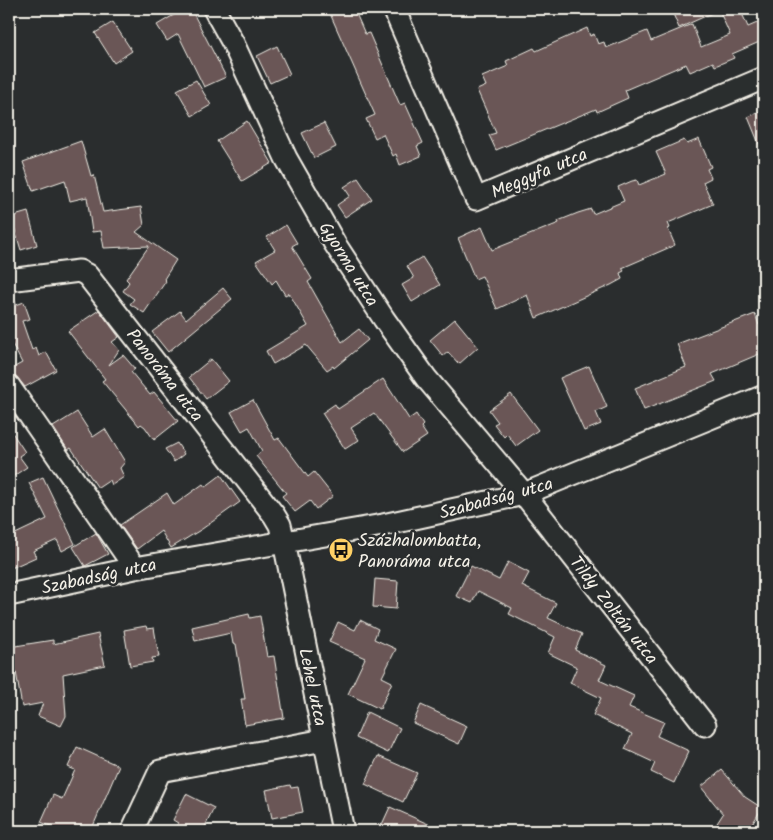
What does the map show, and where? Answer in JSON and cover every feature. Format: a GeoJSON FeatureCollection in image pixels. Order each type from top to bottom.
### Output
{"type":"FeatureCollection","features":[{"type":"Feature","properties":{"kind":"street","name":"Gyorma utca"},"geometry":{"type":"LineString","coordinates":[[214,9],[233,43],[286,158],[335,244],[384,319],[426,378],[524,494]]}},
{"type":"Feature","properties":{"kind":"street","name":"Meggyfa utca"},"geometry":{"type":"LineString","coordinates":[[394,9],[476,199],[764,78]]}},
{"type":"Feature","properties":{"kind":"street","name":"Panoráma utca"},"geometry":{"type":"LineString","coordinates":[[9,280],[79,271],[88,275],[274,515],[280,525],[284,542]]}},
{"type":"Feature","properties":{"kind":"street"},"geometry":{"type":"LineString","coordinates":[[9,386],[135,568]]}},
{"type":"Feature","properties":{"kind":"street","name":"Szabadság utca"},"geometry":{"type":"LineString","coordinates":[[9,595],[135,568],[459,510],[524,494],[764,396]]}},
{"type":"Feature","properties":{"kind":"street","name":"Tildy Zoltán utca"},"geometry":{"type":"LineString","coordinates":[[524,494],[705,725]]}},
{"type":"Feature","properties":{"kind":"street","name":"Lehel utca"},"geometry":{"type":"LineString","coordinates":[[284,542],[344,831]]}},
{"type":"Feature","properties":{"kind":"street"},"geometry":{"type":"LineString","coordinates":[[132,831],[160,771],[324,740]]}},
{"type":"Feature","properties":{"kind":"building"},"geometry":{"type":"Polygon","coordinates":[[[184,9],[191,9],[226,77],[204,87],[178,34],[167,41],[157,25],[184,9]]]}},
{"type":"Feature","properties":{"kind":"building"},"geometry":{"type":"Polygon","coordinates":[[[328,9],[354,9],[365,34],[369,33],[400,105],[405,103],[423,143],[417,146],[421,156],[400,165],[396,154],[393,156],[383,134],[375,138],[366,119],[375,115],[328,9]]]}},
{"type":"Feature","properties":{"kind":"building"},"geometry":{"type":"Polygon","coordinates":[[[671,9],[740,9],[748,27],[764,20],[764,40],[732,54],[734,58],[715,66],[713,62],[690,72],[686,64],[625,90],[628,98],[597,112],[596,109],[496,150],[489,135],[496,133],[477,90],[486,86],[482,77],[508,66],[506,61],[534,48],[536,51],[587,28],[590,36],[594,34],[598,44],[604,42],[606,48],[647,31],[651,41],[692,24],[701,47],[730,35],[719,10],[679,28],[671,9]]]}},
{"type":"Feature","properties":{"kind":"building"},"geometry":{"type":"Polygon","coordinates":[[[113,22],[132,51],[114,63],[95,33],[113,22]]]}},
{"type":"Feature","properties":{"kind":"building"},"geometry":{"type":"Polygon","coordinates":[[[277,46],[290,74],[270,83],[257,56],[277,46]]]}},
{"type":"Feature","properties":{"kind":"building"},"geometry":{"type":"Polygon","coordinates":[[[196,80],[211,105],[192,116],[177,90],[196,80]]]}},
{"type":"Feature","properties":{"kind":"building"},"geometry":{"type":"Polygon","coordinates":[[[764,110],[764,156],[748,117],[764,110]]]}},
{"type":"Feature","properties":{"kind":"building"},"geometry":{"type":"Polygon","coordinates":[[[247,121],[272,163],[242,181],[217,141],[247,121]]]}},
{"type":"Feature","properties":{"kind":"building"},"geometry":{"type":"Polygon","coordinates":[[[324,123],[336,147],[314,158],[302,133],[324,123]]]}},
{"type":"Feature","properties":{"kind":"building"},"geometry":{"type":"Polygon","coordinates":[[[699,139],[711,167],[707,169],[711,178],[703,182],[713,204],[668,223],[670,228],[668,229],[675,245],[622,268],[624,271],[620,273],[622,279],[536,318],[527,295],[497,309],[482,276],[475,279],[458,238],[482,227],[492,250],[559,223],[558,221],[578,213],[591,209],[593,214],[624,201],[618,187],[637,180],[639,185],[666,174],[656,152],[684,140],[687,144],[699,139]]]}},
{"type":"Feature","properties":{"kind":"building"},"geometry":{"type":"Polygon","coordinates":[[[81,141],[91,176],[94,175],[103,212],[141,207],[144,225],[136,232],[176,260],[164,279],[166,281],[144,313],[130,304],[134,299],[123,291],[129,282],[126,279],[149,246],[104,248],[101,231],[92,232],[87,197],[70,201],[65,180],[33,191],[23,162],[81,141]]]}},
{"type":"Feature","properties":{"kind":"building"},"geometry":{"type":"Polygon","coordinates":[[[358,178],[372,199],[345,217],[337,205],[350,196],[344,187],[358,178]]]}},
{"type":"Feature","properties":{"kind":"building"},"geometry":{"type":"Polygon","coordinates":[[[28,212],[37,245],[21,250],[11,217],[28,212]]]}},
{"type":"Feature","properties":{"kind":"building"},"geometry":{"type":"Polygon","coordinates":[[[286,225],[297,243],[292,246],[312,279],[308,282],[342,342],[359,329],[368,340],[334,368],[333,366],[327,370],[306,345],[273,364],[266,351],[308,326],[289,293],[285,295],[276,280],[272,284],[256,261],[275,250],[267,237],[286,225]]]}},
{"type":"Feature","properties":{"kind":"building"},"geometry":{"type":"Polygon","coordinates":[[[422,257],[440,285],[412,302],[402,285],[414,278],[407,266],[422,257]]]}},
{"type":"Feature","properties":{"kind":"building"},"geometry":{"type":"Polygon","coordinates":[[[223,288],[232,299],[168,352],[152,332],[180,311],[186,319],[223,288]]]}},
{"type":"Feature","properties":{"kind":"building"},"geometry":{"type":"Polygon","coordinates":[[[9,292],[12,292],[16,305],[24,302],[30,319],[22,321],[32,350],[36,348],[39,356],[46,352],[56,370],[25,387],[15,375],[9,374],[9,370],[22,363],[9,338],[9,292]]]}},
{"type":"Feature","properties":{"kind":"building"},"geometry":{"type":"Polygon","coordinates":[[[99,310],[119,337],[112,342],[119,350],[109,365],[123,355],[135,369],[131,372],[150,395],[154,392],[178,421],[154,440],[145,427],[141,424],[139,426],[102,381],[105,379],[68,331],[99,310]]]}},
{"type":"Feature","properties":{"kind":"building"},"geometry":{"type":"Polygon","coordinates":[[[755,314],[759,325],[764,323],[764,352],[712,374],[716,381],[644,410],[635,388],[686,367],[677,344],[755,314]]]}},
{"type":"Feature","properties":{"kind":"building"},"geometry":{"type":"Polygon","coordinates":[[[455,319],[478,347],[459,364],[448,352],[443,356],[430,340],[455,319]]]}},
{"type":"Feature","properties":{"kind":"building"},"geometry":{"type":"Polygon","coordinates":[[[211,359],[229,381],[206,399],[189,377],[211,359]]]}},
{"type":"Feature","properties":{"kind":"building"},"geometry":{"type":"Polygon","coordinates":[[[589,366],[607,407],[596,412],[601,424],[584,431],[560,378],[589,366]]]}},
{"type":"Feature","properties":{"kind":"building"},"geometry":{"type":"Polygon","coordinates":[[[383,379],[409,419],[416,414],[427,436],[403,452],[374,413],[351,428],[359,440],[345,449],[322,413],[335,404],[338,409],[383,379]]]}},
{"type":"Feature","properties":{"kind":"building"},"geometry":{"type":"Polygon","coordinates":[[[511,394],[538,430],[516,446],[507,434],[504,437],[494,424],[498,422],[489,410],[511,394]]]}},
{"type":"Feature","properties":{"kind":"building"},"geometry":{"type":"Polygon","coordinates":[[[253,400],[275,440],[279,438],[308,477],[314,472],[333,496],[316,509],[310,501],[295,512],[282,496],[286,493],[256,456],[262,451],[249,427],[242,431],[231,412],[253,400]]]}},
{"type":"Feature","properties":{"kind":"building"},"geometry":{"type":"Polygon","coordinates":[[[77,412],[93,437],[105,429],[125,462],[120,468],[124,477],[112,485],[110,480],[98,488],[71,448],[68,450],[53,427],[77,412]]]}},
{"type":"Feature","properties":{"kind":"building"},"geometry":{"type":"Polygon","coordinates":[[[9,428],[25,452],[19,456],[27,467],[9,479],[9,428]]]}},
{"type":"Feature","properties":{"kind":"building"},"geometry":{"type":"Polygon","coordinates":[[[177,443],[184,454],[174,462],[165,449],[177,443]]]}},
{"type":"Feature","properties":{"kind":"building"},"geometry":{"type":"Polygon","coordinates":[[[221,475],[240,502],[171,548],[161,531],[137,549],[120,525],[167,493],[174,505],[203,484],[205,487],[221,475]]]}},
{"type":"Feature","properties":{"kind":"building"},"geometry":{"type":"Polygon","coordinates":[[[43,477],[75,544],[62,551],[57,540],[33,551],[36,557],[9,569],[9,537],[47,519],[29,483],[43,477]]]}},
{"type":"Feature","properties":{"kind":"building"},"geometry":{"type":"Polygon","coordinates":[[[96,533],[108,554],[85,566],[73,547],[96,533]]]}},
{"type":"Feature","properties":{"kind":"building"},"geometry":{"type":"Polygon","coordinates":[[[508,562],[529,573],[522,586],[556,603],[548,618],[582,634],[575,650],[606,665],[599,680],[634,696],[629,707],[664,722],[657,736],[689,751],[674,783],[651,772],[655,763],[625,749],[632,734],[593,715],[601,698],[570,683],[577,667],[548,653],[555,637],[509,614],[512,608],[478,591],[472,603],[456,596],[471,566],[499,580],[508,562]]]}},
{"type":"Feature","properties":{"kind":"building"},"geometry":{"type":"Polygon","coordinates":[[[375,579],[398,581],[396,609],[373,607],[375,579]]]}},
{"type":"Feature","properties":{"kind":"building"},"geometry":{"type":"Polygon","coordinates":[[[249,614],[250,618],[260,616],[267,657],[274,656],[284,718],[245,725],[241,699],[245,699],[236,644],[233,644],[231,633],[195,641],[192,627],[249,614]]]}},
{"type":"Feature","properties":{"kind":"building"},"geometry":{"type":"Polygon","coordinates":[[[360,620],[378,629],[374,639],[396,649],[382,677],[392,682],[380,709],[348,694],[365,658],[329,642],[338,622],[355,630],[360,620]]]}},
{"type":"Feature","properties":{"kind":"building"},"geometry":{"type":"Polygon","coordinates":[[[146,626],[147,629],[154,628],[159,657],[152,658],[153,662],[130,666],[124,630],[146,626]]]}},
{"type":"Feature","properties":{"kind":"building"},"geometry":{"type":"Polygon","coordinates":[[[98,634],[105,665],[63,674],[66,716],[61,726],[38,716],[43,703],[22,707],[16,672],[9,688],[9,647],[53,640],[53,644],[98,634]]]}},
{"type":"Feature","properties":{"kind":"building"},"geometry":{"type":"Polygon","coordinates":[[[421,705],[467,726],[459,744],[413,723],[421,705]]]}},
{"type":"Feature","properties":{"kind":"building"},"geometry":{"type":"Polygon","coordinates":[[[367,712],[400,728],[388,753],[356,738],[367,712]]]}},
{"type":"Feature","properties":{"kind":"building"},"geometry":{"type":"Polygon","coordinates":[[[77,747],[119,766],[91,831],[62,831],[41,822],[53,795],[62,799],[75,770],[68,767],[77,747]]]}},
{"type":"Feature","properties":{"kind":"building"},"geometry":{"type":"Polygon","coordinates":[[[378,756],[417,773],[403,802],[365,784],[378,756]]]}},
{"type":"Feature","properties":{"kind":"building"},"geometry":{"type":"Polygon","coordinates":[[[722,770],[745,797],[762,808],[748,831],[712,831],[723,814],[701,787],[722,770]]]}},
{"type":"Feature","properties":{"kind":"building"},"geometry":{"type":"Polygon","coordinates":[[[290,785],[291,788],[298,787],[303,812],[272,818],[266,790],[290,785]]]}},
{"type":"Feature","properties":{"kind":"building"},"geometry":{"type":"Polygon","coordinates":[[[186,794],[214,808],[203,831],[174,831],[178,823],[173,820],[186,794]]]}},
{"type":"Feature","properties":{"kind":"building"},"geometry":{"type":"Polygon","coordinates":[[[390,807],[444,831],[379,831],[390,807]]]}},
{"type":"Feature","properties":{"kind":"place","name":"Százhalombatta, Panoráma utca"},"geometry":{"type":"Point","coordinates":[341,550]}}]}
